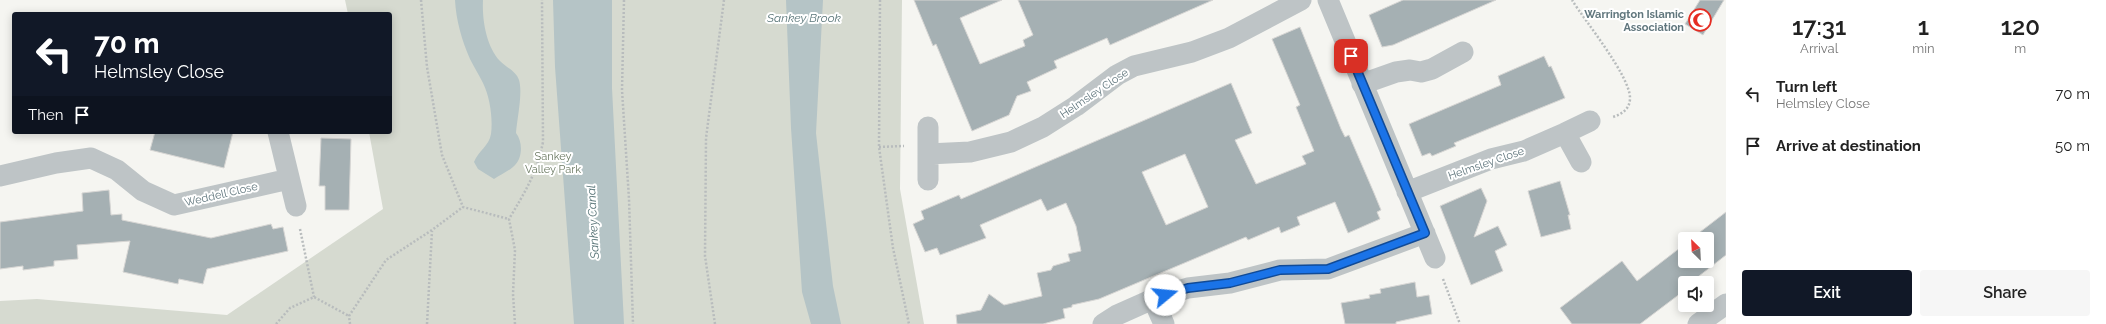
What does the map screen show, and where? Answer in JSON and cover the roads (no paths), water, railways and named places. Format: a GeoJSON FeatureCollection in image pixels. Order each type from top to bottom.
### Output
{"type":"FeatureCollection","features":[{"type":"Feature","properties":{"kind":"street","name":"Helmsley Close"},"geometry":{"type":"LineString","coordinates":[[928,154],[970,152],[1011,142],[1043,127],[1076,106],[1117,75],[1134,66],[1192,52],[1229,38],[1301,0]]}},
{"type":"Feature","properties":{"kind":"street"},"geometry":{"type":"LineString","coordinates":[[1328,0],[1435,258]]}},
{"type":"Feature","properties":{"kind":"street"},"geometry":{"type":"LineString","coordinates":[[1362,84],[1396,72],[1410,70],[1421,72],[1432,69],[1463,52]]}},
{"type":"Feature","properties":{"kind":"street","name":"Helmsley Close"},"geometry":{"type":"LineString","coordinates":[[1407,192],[1491,159],[1524,151],[1590,121]]}},
{"type":"Feature","properties":{"kind":"street"},"geometry":{"type":"LineString","coordinates":[[928,127],[928,180]]}},
{"type":"Feature","properties":{"kind":"street"},"geometry":{"type":"LineString","coordinates":[[1565,133],[1580,162]]}},
{"type":"Feature","properties":{"kind":"street"},"geometry":{"type":"LineString","coordinates":[[278,134],[296,206]]}},
{"type":"Feature","properties":{"kind":"street","name":"Weddell Close"},"geometry":{"type":"LineString","coordinates":[[0,176],[56,163],[91,158],[117,170],[143,191],[174,205],[289,179]]}},
{"type":"Feature","properties":{"kind":"street"},"geometry":{"type":"LineString","coordinates":[[1103,324],[1117,315],[1153,298],[1188,288],[1230,283],[1280,270],[1328,269],[1425,233]]}},
{"type":"Feature","properties":{"kind":"street"},"geometry":{"type":"LineString","coordinates":[[1153,298],[1164,324]]}},
{"type":"Feature","properties":{"kind":"street"},"geometry":{"type":"LineString","coordinates":[[1698,324],[1726,304]]}},
{"type":"Feature","properties":{"kind":"water"},"geometry":{"type":"Polygon","coordinates":[[[455,0],[483,0],[484,24],[491,48],[500,61],[514,72],[519,80],[520,99],[516,133],[521,146],[519,160],[513,167],[494,179],[478,169],[474,162],[490,138],[492,128],[491,115],[485,89],[464,45],[458,23],[455,0]]]}},
{"type":"Feature","properties":{"kind":"water","name":"Sankey Canal"},"geometry":{"type":"Polygon","coordinates":[[[553,0],[612,0],[612,88],[624,324],[574,324],[555,67],[553,0]]]}},
{"type":"Feature","properties":{"kind":"water","name":"Sankey Brook"},"geometry":{"type":"Polygon","coordinates":[[[786,0],[823,0],[816,133],[833,286],[841,324],[811,324],[802,292],[791,128],[786,0]]]}},
{"type":"Feature","properties":{"kind":"place","name":"Warrington Islamic Association"},"geometry":{"type":"Point","coordinates":[1700,20]}},
{"type":"Feature","properties":{"kind":"park label","name":"Sankey Valley Park"},"geometry":{"type":"Point","coordinates":[553,162]}}]}
